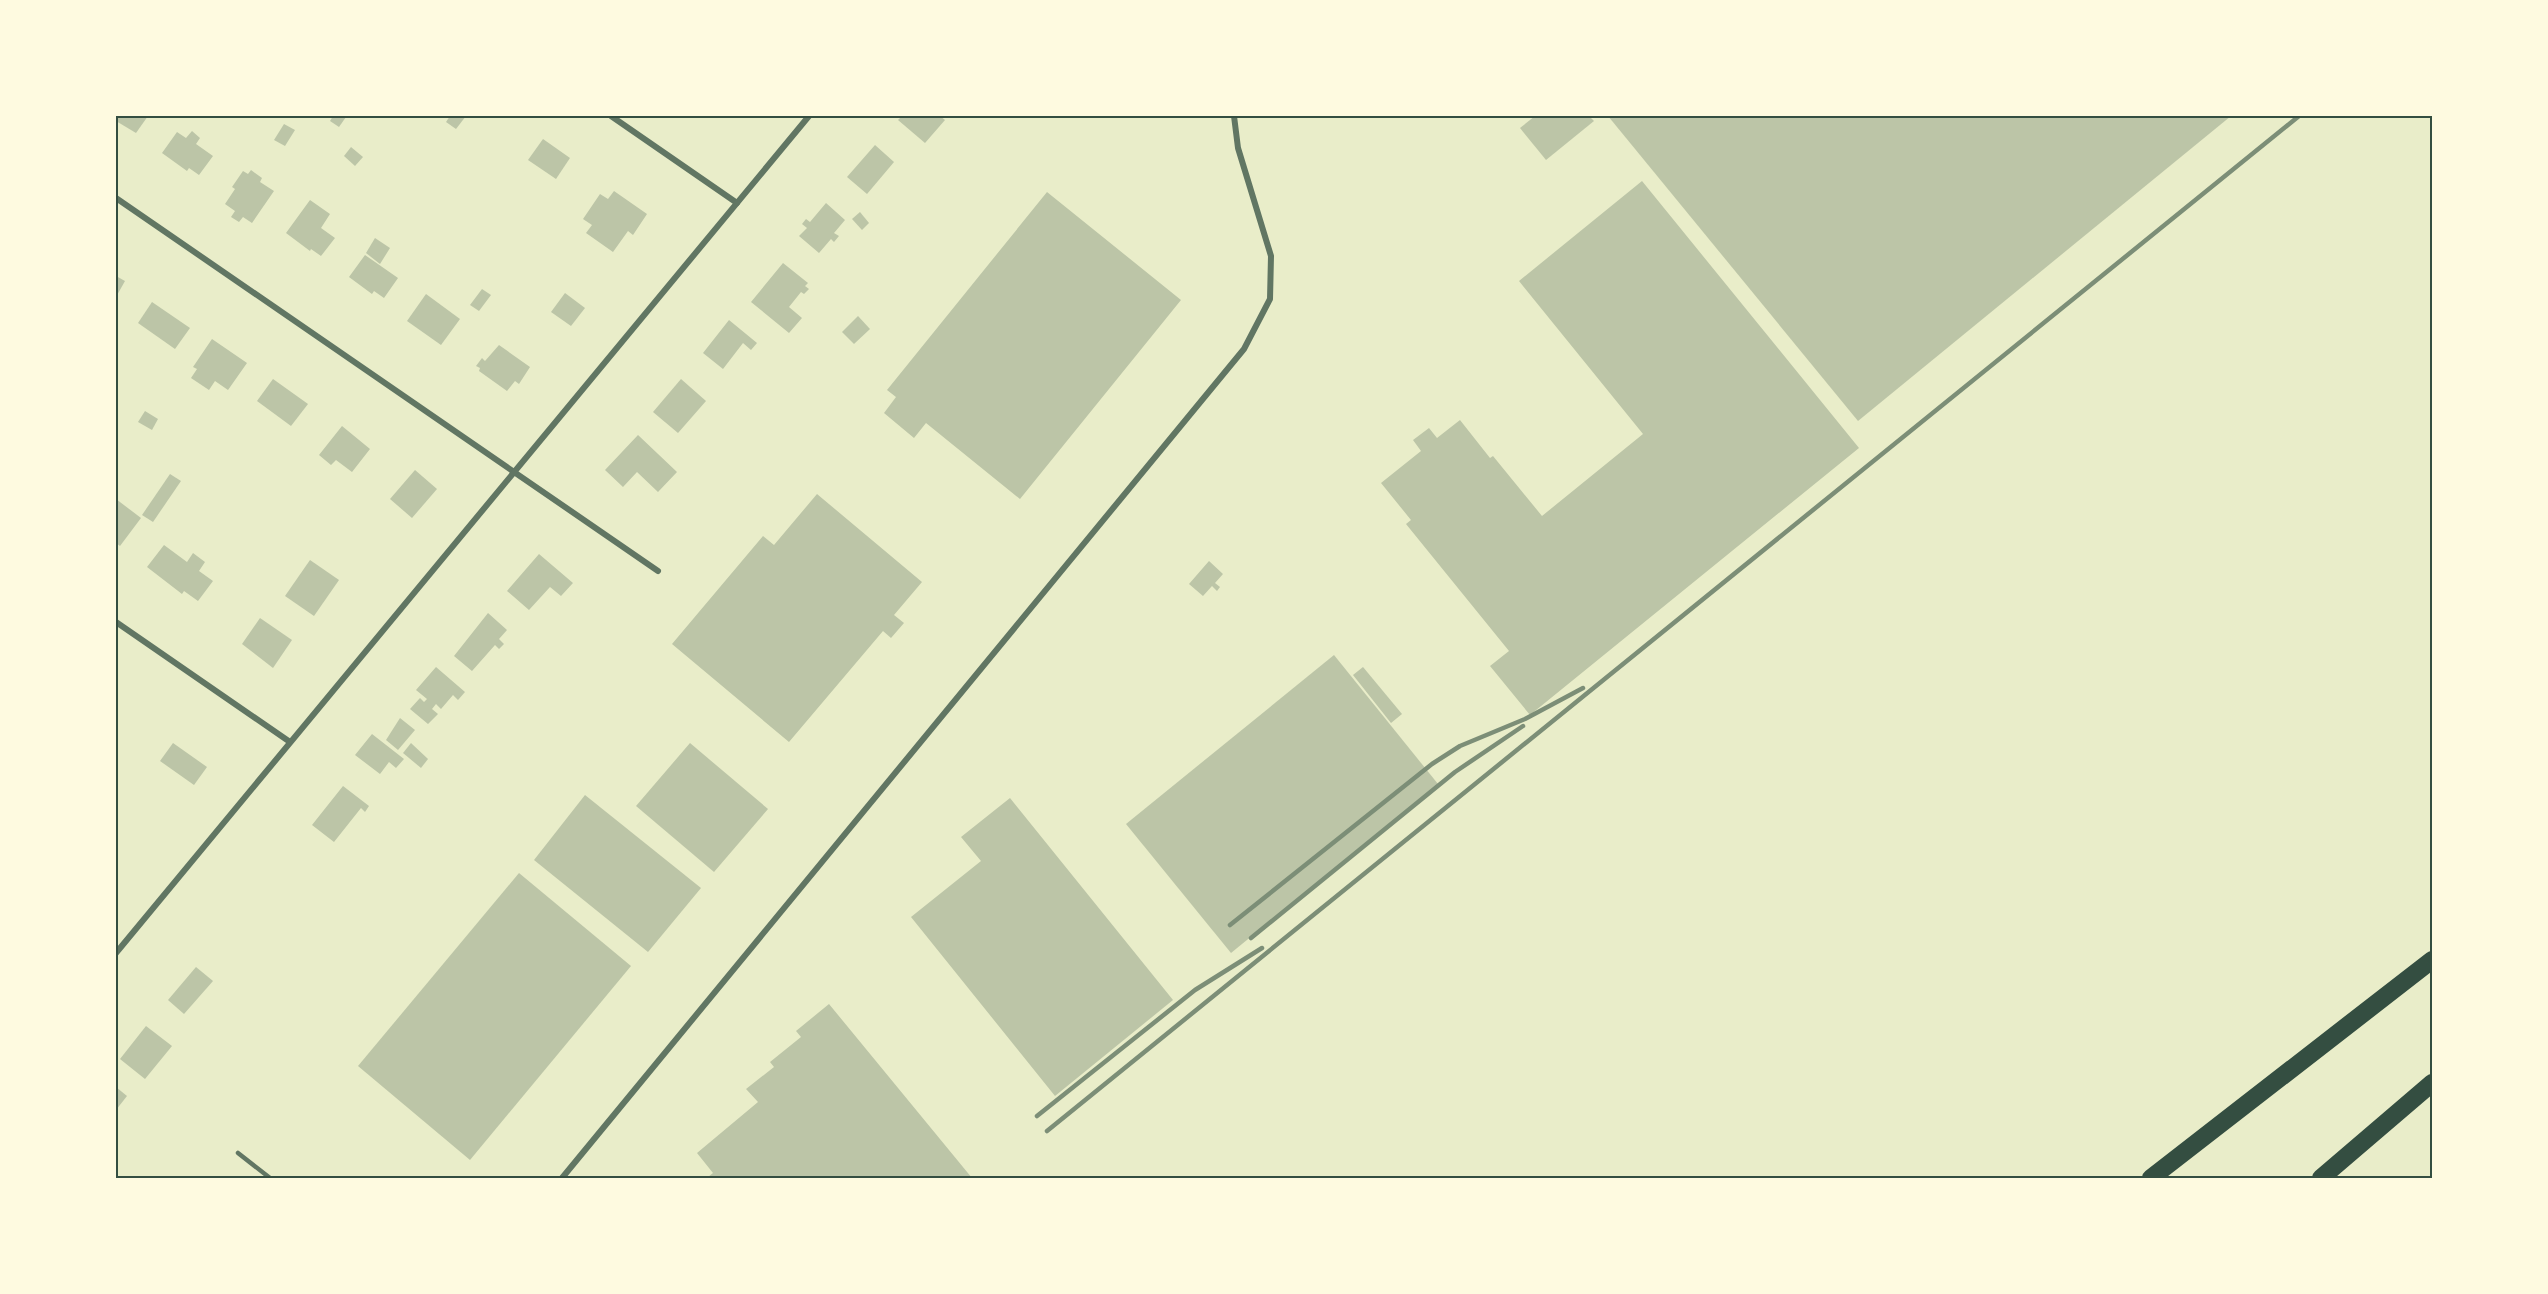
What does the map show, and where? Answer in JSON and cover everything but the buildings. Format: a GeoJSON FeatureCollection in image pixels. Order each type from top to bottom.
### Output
{"type":"FeatureCollection","features":[{"type":"Feature","properties":{"kind":"highway"},"geometry":{"type":"LineString","coordinates":[[2151,1179],[2433,960]]}},
{"type":"Feature","properties":{"kind":"highway"},"geometry":{"type":"LineString","coordinates":[[2321,1179],[2433,1083]]}},
{"type":"Feature","properties":{"kind":"street"},"geometry":{"type":"LineString","coordinates":[[611,116],[736,203]]}},
{"type":"Feature","properties":{"kind":"street"},"geometry":{"type":"LineString","coordinates":[[116,952],[809,116]]}},
{"type":"Feature","properties":{"kind":"street"},"geometry":{"type":"LineString","coordinates":[[562,1179],[1244,349],[1270,299],[1271,256],[1238,148],[1234,116]]}},
{"type":"Feature","properties":{"kind":"street"},"geometry":{"type":"LineString","coordinates":[[116,198],[658,571]]}},
{"type":"Feature","properties":{"kind":"street"},"geometry":{"type":"LineString","coordinates":[[116,622],[290,742]]}},
{"type":"Feature","properties":{"kind":"lane"},"geometry":{"type":"LineString","coordinates":[[238,1153],[270,1179]]}},
{"type":"Feature","properties":{"kind":"railway"},"geometry":{"type":"LineString","coordinates":[[1047,1131],[2299,116]]}},
{"type":"Feature","properties":{"kind":"railway"},"geometry":{"type":"LineString","coordinates":[[1230,925],[1432,764],[1460,746],[1525,719],[1583,688]]}},
{"type":"Feature","properties":{"kind":"railway"},"geometry":{"type":"LineString","coordinates":[[1251,938],[1455,772],[1523,726]]}},
{"type":"Feature","properties":{"kind":"railway"},"geometry":{"type":"LineString","coordinates":[[1037,1116],[1195,990],[1262,948]]}}]}
